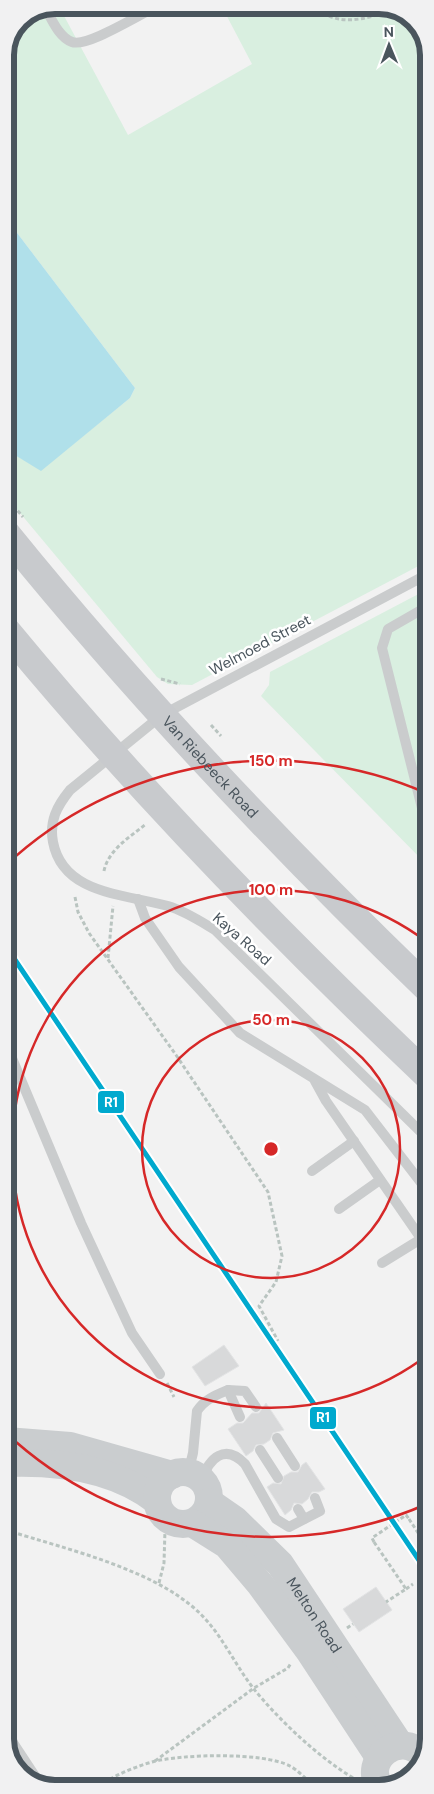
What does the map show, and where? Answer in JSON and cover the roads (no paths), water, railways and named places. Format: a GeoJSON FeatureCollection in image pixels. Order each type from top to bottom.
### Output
{"type":"FeatureCollection","features":[{"type":"Feature","properties":{"kind":"main road","name":"Van Riebeeck Road"},"geometry":{"type":"LineString","coordinates":[[14,543],[73,616],[300,864],[420,981]]}},
{"type":"Feature","properties":{"kind":"main road"},"geometry":{"type":"LineString","coordinates":[[14,639],[113,754],[237,887],[354,1007],[420,1069]]}},
{"type":"Feature","properties":{"kind":"street","name":"Melton Road"},"geometry":{"type":"LineString","coordinates":[[14,1442],[70,1446],[192,1482],[235,1520],[280,1564],[401,1752]]}},
{"type":"Feature","properties":{"kind":"street"},"geometry":{"type":"LineString","coordinates":[[14,1463],[48,1462],[98,1472],[135,1486],[157,1501],[163,1515],[169,1521],[184,1524],[192,1523],[200,1518],[192,1482],[160,1486],[157,1501]]}},
{"type":"Feature","properties":{"kind":"street","name":"Melton Road"},"geometry":{"type":"LineString","coordinates":[[192,1523],[227,1545],[260,1584],[310,1652],[401,1752]]}},
{"type":"Feature","properties":{"kind":"street"},"geometry":{"type":"LineString","coordinates":[[372,1780],[374,1773],[401,1752]]}},
{"type":"Feature","properties":{"kind":"lane"},"geometry":{"type":"LineString","coordinates":[[49,15],[58,31],[65,38],[76,43],[90,40],[142,14]]}},
{"type":"Feature","properties":{"kind":"lane","name":"Welmoed Street"},"geometry":{"type":"LineString","coordinates":[[113,754],[162,715],[420,578]]}},
{"type":"Feature","properties":{"kind":"lane"},"geometry":{"type":"LineString","coordinates":[[420,611],[388,629],[382,648],[420,801]]}},
{"type":"Feature","properties":{"kind":"lane","name":"Kaya Road"},"geometry":{"type":"LineString","coordinates":[[113,754],[70,790],[58,805],[53,822],[52,838],[56,853],[65,869],[80,883],[185,912],[215,930],[420,1131]]}},
{"type":"Feature","properties":{"kind":"lane"},"geometry":{"type":"LineString","coordinates":[[138,899],[145,918],[179,967],[240,1033],[370,1115],[420,1182]]}},
{"type":"Feature","properties":{"kind":"lane"},"geometry":{"type":"LineString","coordinates":[[14,1063],[81,1223],[132,1333],[160,1374]]}},
{"type":"Feature","properties":{"kind":"lane"},"geometry":{"type":"LineString","coordinates":[[314,1080],[326,1101],[380,1180],[420,1231]]}},
{"type":"Feature","properties":{"kind":"lane"},"geometry":{"type":"LineString","coordinates":[[312,1171],[354,1141]]}},
{"type":"Feature","properties":{"kind":"lane"},"geometry":{"type":"LineString","coordinates":[[339,1209],[380,1180]]}},
{"type":"Feature","properties":{"kind":"lane"},"geometry":{"type":"LineString","coordinates":[[382,1263],[420,1239]]}},
{"type":"Feature","properties":{"kind":"lane"},"geometry":{"type":"LineString","coordinates":[[228,1390],[240,1417]]}},
{"type":"Feature","properties":{"kind":"lane"},"geometry":{"type":"LineString","coordinates":[[192,1482],[197,1410],[208,1398],[228,1390],[245,1391],[256,1407]]}},
{"type":"Feature","properties":{"kind":"lane"},"geometry":{"type":"LineString","coordinates":[[277,1438],[295,1466]]}},
{"type":"Feature","properties":{"kind":"lane"},"geometry":{"type":"LineString","coordinates":[[260,1450],[278,1478]]}},
{"type":"Feature","properties":{"kind":"lane"},"geometry":{"type":"LineString","coordinates":[[192,1482],[212,1460],[218,1456],[232,1454],[245,1464],[280,1523],[289,1527],[320,1511],[315,1498]]}},
{"type":"Feature","properties":{"kind":"lane"},"geometry":{"type":"LineString","coordinates":[[298,1509],[304,1519]]}},
{"type":"Feature","properties":{"kind":"water"},"geometry":{"type":"Polygon","coordinates":[[[14,229],[135,388],[130,398],[41,471],[14,454],[14,229]]]}},
{"type":"Feature","properties":{"kind":"railway"},"geometry":{"type":"LineString","coordinates":[[14,958],[420,1562]]}}]}
